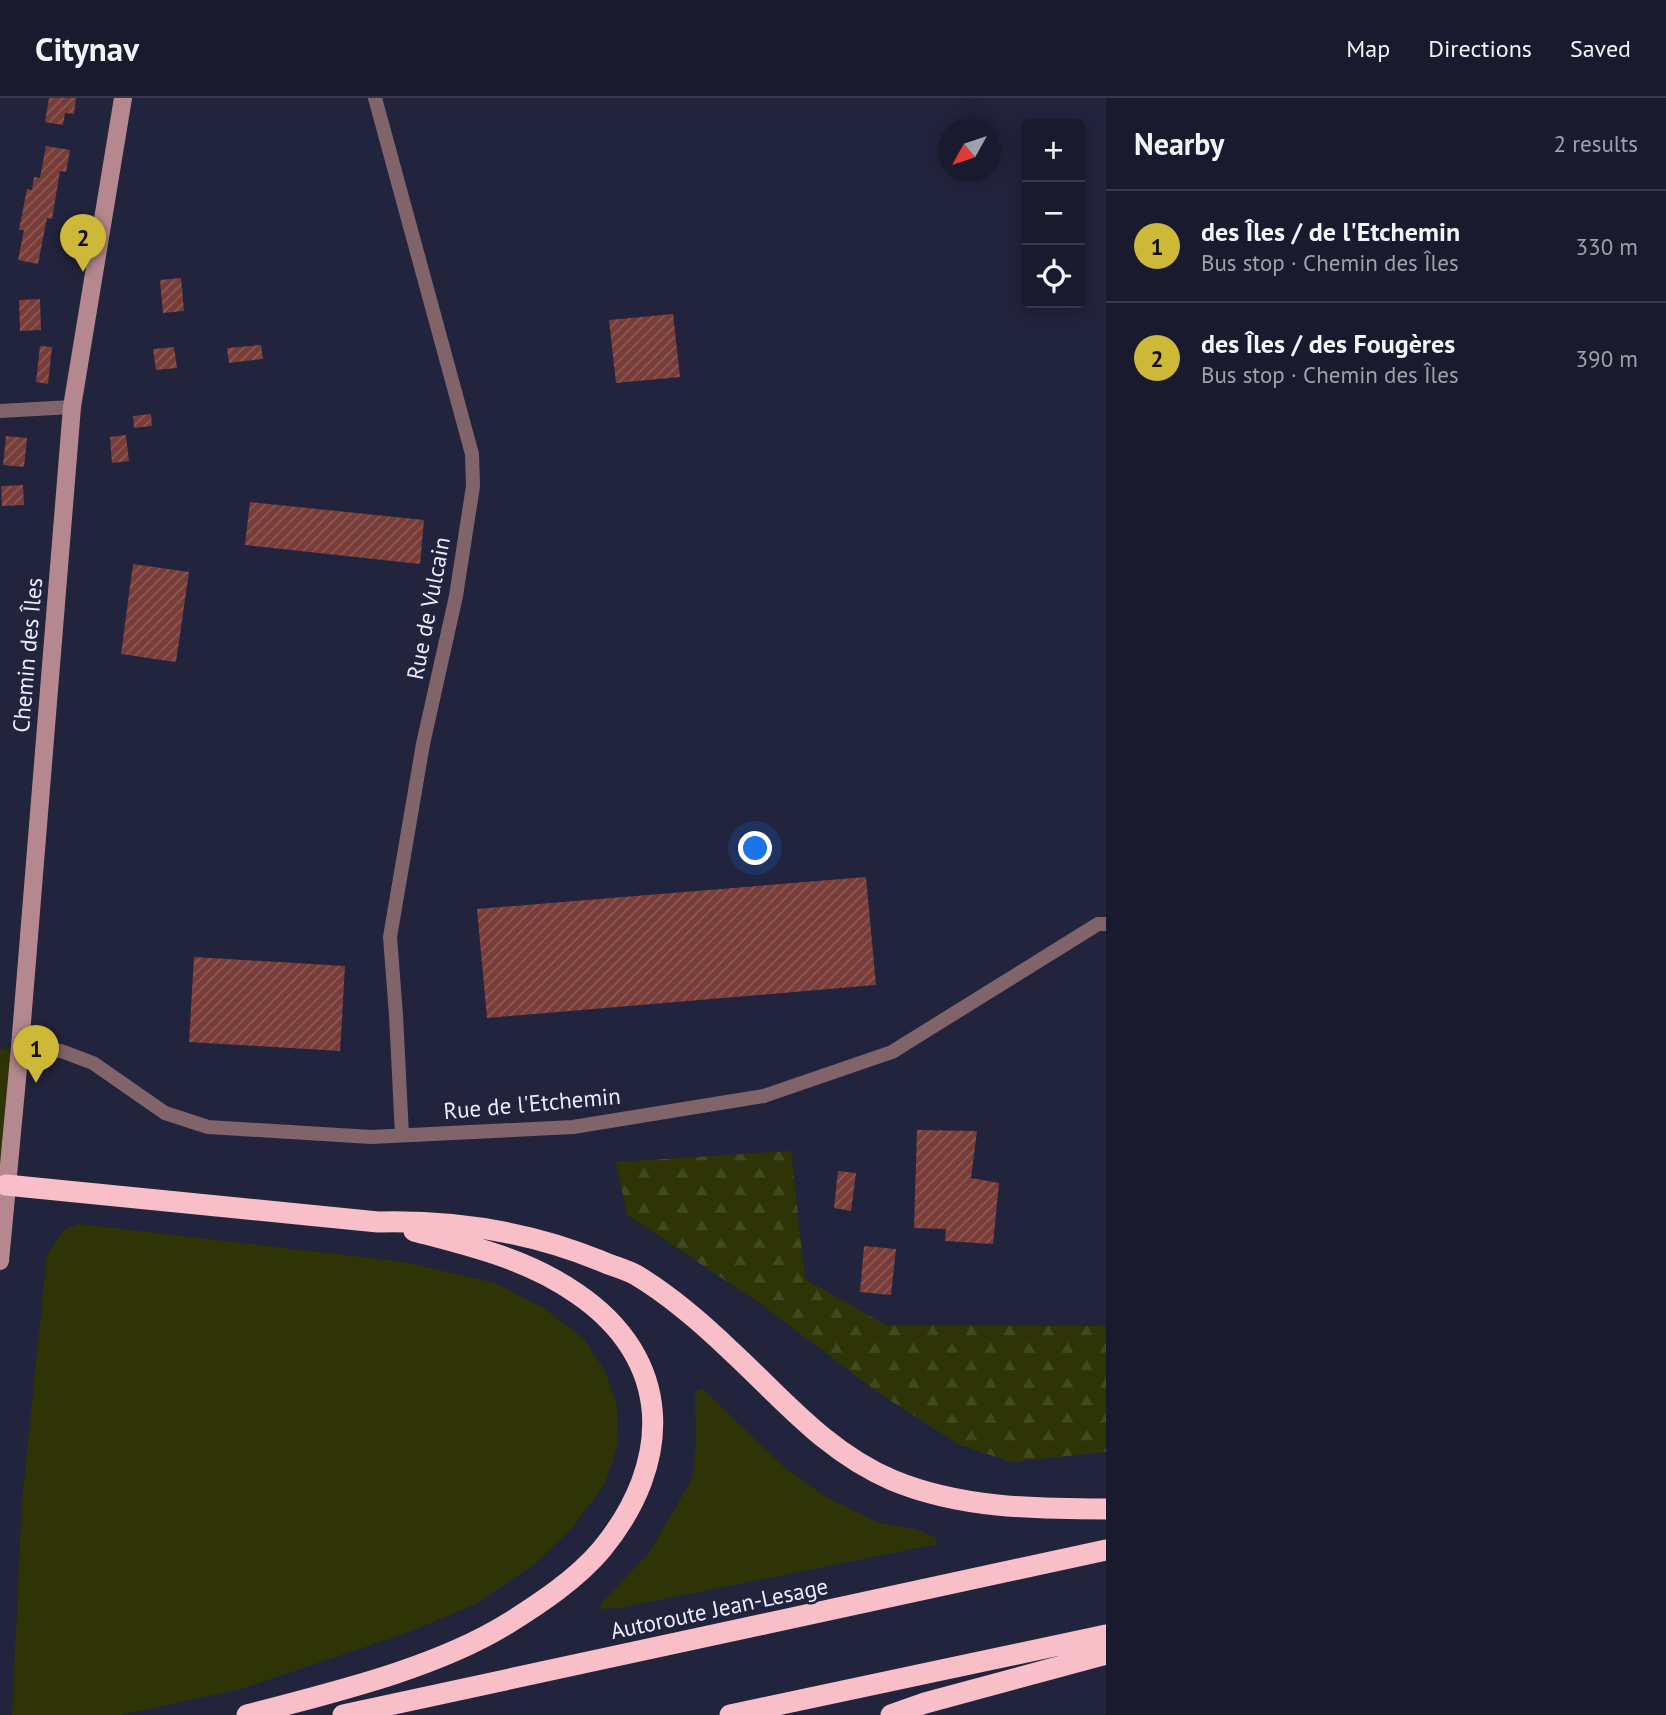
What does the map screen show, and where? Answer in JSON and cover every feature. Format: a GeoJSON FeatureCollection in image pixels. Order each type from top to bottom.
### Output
{"type":"FeatureCollection","features":[{"type":"Feature","properties":{"kind":"highway"},"geometry":{"type":"LineString","coordinates":[[3,1185],[378,1222],[424,1221],[493,1229],[570,1248],[634,1275],[685,1309],[798,1417],[843,1454],[892,1480],[962,1501],[1038,1509],[1106,1509]]}},
{"type":"Feature","properties":{"kind":"highway"},"geometry":{"type":"LineString","coordinates":[[247,1715],[351,1687],[446,1655],[505,1625],[563,1585],[601,1550],[632,1505],[649,1460],[654,1428],[651,1392],[638,1357],[613,1324],[578,1293],[531,1266],[479,1247],[378,1222]]}},
{"type":"Feature","properties":{"kind":"highway","name":"Autoroute Jean-Lesage"},"geometry":{"type":"LineString","coordinates":[[343,1715],[1106,1550]]}},
{"type":"Feature","properties":{"kind":"highway"},"geometry":{"type":"LineString","coordinates":[[730,1715],[1106,1634]]}},
{"type":"Feature","properties":{"kind":"highway"},"geometry":{"type":"LineString","coordinates":[[891,1715],[925,1703],[1106,1654]]}},
{"type":"Feature","properties":{"kind":"street","name":"Chemin des Îles"},"geometry":{"type":"LineString","coordinates":[[0,1261],[3,1185],[20,1047],[72,407],[124,98]]}},
{"type":"Feature","properties":{"kind":"street","name":"Rue de Vulcain"},"geometry":{"type":"LineString","coordinates":[[375,98],[472,454],[472,486],[456,596],[424,744],[390,937],[402,1135]]}},
{"type":"Feature","properties":{"kind":"street"},"geometry":{"type":"LineString","coordinates":[[0,411],[72,407]]}},
{"type":"Feature","properties":{"kind":"street","name":"Rue de l'Etchemin"},"geometry":{"type":"LineString","coordinates":[[20,1047],[61,1051],[93,1063],[165,1113],[208,1127],[371,1137],[573,1127],[764,1096],[892,1052],[1098,924],[1106,924]]}},
{"type":"Feature","properties":{"kind":"green space"},"geometry":{"type":"Polygon","coordinates":[[[20,1047],[0,1185],[0,1049],[20,1047]]]}},
{"type":"Feature","properties":{"kind":"green space"},"geometry":{"type":"Polygon","coordinates":[[[791,1151],[805,1279],[886,1325],[1106,1326],[1106,1452],[1011,1462],[960,1445],[880,1394],[762,1305],[627,1215],[616,1162],[791,1151]]]}},
{"type":"Feature","properties":{"kind":"green space"},"geometry":{"type":"Polygon","coordinates":[[[79,1224],[404,1262],[495,1283],[545,1309],[583,1338],[605,1371],[617,1406],[618,1445],[604,1485],[573,1527],[536,1563],[476,1604],[404,1634],[241,1689],[121,1715],[12,1715],[22,1500],[47,1254],[64,1230],[79,1224]]]}},
{"type":"Feature","properties":{"kind":"green space"},"geometry":{"type":"Polygon","coordinates":[[[702,1388],[783,1466],[824,1496],[879,1523],[915,1529],[935,1537],[938,1544],[620,1608],[598,1609],[648,1554],[692,1479],[696,1446],[695,1392],[702,1388]]]}},
{"type":"Feature","properties":{"kind":"building"},"geometry":{"type":"Polygon","coordinates":[[[49,98],[76,98],[74,114],[65,113],[63,125],[45,122],[49,98]]]}},
{"type":"Feature","properties":{"kind":"building"},"geometry":{"type":"Polygon","coordinates":[[[46,146],[70,150],[66,172],[60,171],[52,219],[47,218],[38,264],[18,260],[24,230],[19,230],[27,189],[32,190],[34,177],[40,178],[46,146]]]}},
{"type":"Feature","properties":{"kind":"building"},"geometry":{"type":"Polygon","coordinates":[[[181,278],[184,311],[163,313],[160,280],[181,278]]]}},
{"type":"Feature","properties":{"kind":"building"},"geometry":{"type":"Polygon","coordinates":[[[40,299],[41,330],[20,331],[19,300],[40,299]]]}},
{"type":"Feature","properties":{"kind":"building"},"geometry":{"type":"Polygon","coordinates":[[[673,314],[680,377],[616,383],[609,320],[673,314]]]}},
{"type":"Feature","properties":{"kind":"building"},"geometry":{"type":"Polygon","coordinates":[[[261,345],[263,359],[229,363],[227,348],[261,345]]]}},
{"type":"Feature","properties":{"kind":"building"},"geometry":{"type":"Polygon","coordinates":[[[40,346],[52,347],[48,384],[36,382],[40,346]]]}},
{"type":"Feature","properties":{"kind":"building"},"geometry":{"type":"Polygon","coordinates":[[[174,347],[177,368],[156,370],[153,349],[174,347]]]}},
{"type":"Feature","properties":{"kind":"building"},"geometry":{"type":"Polygon","coordinates":[[[151,414],[152,426],[134,428],[133,416],[151,414]]]}},
{"type":"Feature","properties":{"kind":"building"},"geometry":{"type":"Polygon","coordinates":[[[126,435],[129,461],[112,463],[110,437],[126,435]]]}},
{"type":"Feature","properties":{"kind":"building"},"geometry":{"type":"Polygon","coordinates":[[[6,436],[27,438],[24,467],[3,465],[6,436]]]}},
{"type":"Feature","properties":{"kind":"building"},"geometry":{"type":"Polygon","coordinates":[[[23,485],[24,505],[2,506],[1,486],[23,485]]]}},
{"type":"Feature","properties":{"kind":"building"},"geometry":{"type":"Polygon","coordinates":[[[250,502],[424,520],[420,564],[245,545],[250,502]]]}},
{"type":"Feature","properties":{"kind":"building"},"geometry":{"type":"Polygon","coordinates":[[[133,564],[189,572],[176,662],[121,654],[133,564]]]}},
{"type":"Feature","properties":{"kind":"building"},"geometry":{"type":"Polygon","coordinates":[[[866,877],[876,985],[487,1018],[477,909],[866,877]]]}},
{"type":"Feature","properties":{"kind":"building"},"geometry":{"type":"Polygon","coordinates":[[[194,957],[345,966],[340,1051],[189,1042],[194,957]]]}},
{"type":"Feature","properties":{"kind":"building"},"geometry":{"type":"Polygon","coordinates":[[[917,1130],[977,1131],[971,1178],[999,1183],[993,1244],[945,1241],[946,1229],[914,1228],[917,1130]]]}},
{"type":"Feature","properties":{"kind":"building"},"geometry":{"type":"Polygon","coordinates":[[[838,1171],[856,1173],[851,1211],[834,1208],[838,1171]]]}},
{"type":"Feature","properties":{"kind":"building"},"geometry":{"type":"Polygon","coordinates":[[[864,1246],[896,1249],[891,1295],[860,1292],[864,1246]]]}},
{"type":"Feature","properties":{"kind":"place","name":"des Îles / des Fougères"},"geometry":{"type":"Point","coordinates":[83,272]}},
{"type":"Feature","properties":{"kind":"place","name":"des Îles / de l'Etchemin"},"geometry":{"type":"Point","coordinates":[36,1083]}}]}
